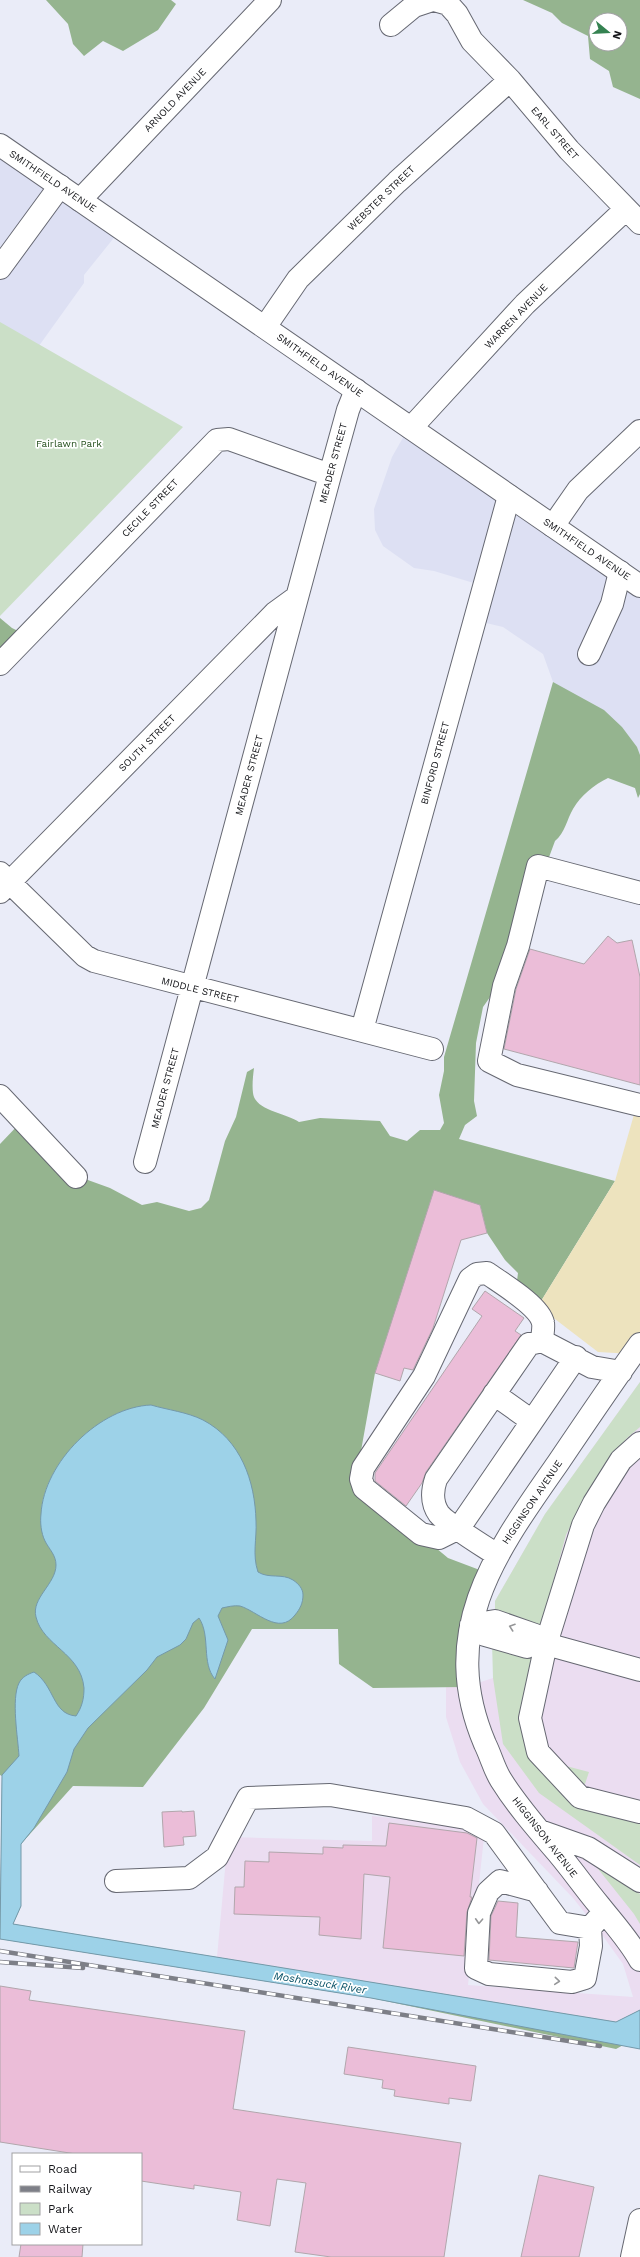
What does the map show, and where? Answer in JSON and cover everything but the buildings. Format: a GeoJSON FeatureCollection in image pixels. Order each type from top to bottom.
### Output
{"type":"FeatureCollection","features":[{"type":"Feature","properties":{"kind":"street","name":"ARNOLD AVENUE"},"geometry":{"type":"LineString","coordinates":[[80,200],[270,0]]}},
{"type":"Feature","properties":{"kind":"street"},"geometry":{"type":"LineString","coordinates":[[391,25],[414,6],[433,0]]}},
{"type":"Feature","properties":{"kind":"street","name":"EARL STREET"},"geometry":{"type":"LineString","coordinates":[[433,0],[448,4],[457,14],[472,41],[510,80],[569,150],[633,216]]}},
{"type":"Feature","properties":{"kind":"street","name":"WEBSTER STREET"},"geometry":{"type":"LineString","coordinates":[[265,327],[298,279],[397,182],[510,80]]}},
{"type":"Feature","properties":{"kind":"street","name":"SMITHFIELD AVENUE"},"geometry":{"type":"LineString","coordinates":[[0,145],[640,586]]}},
{"type":"Feature","properties":{"kind":"street"},"geometry":{"type":"LineString","coordinates":[[0,268],[60,186]]}},
{"type":"Feature","properties":{"kind":"street","name":"WARREN AVENUE"},"geometry":{"type":"LineString","coordinates":[[411,428],[525,304],[633,216]]}},
{"type":"Feature","properties":{"kind":"street","name":"MEADER STREET"},"geometry":{"type":"LineString","coordinates":[[145,1162],[330,475],[348,410],[356,390]]}},
{"type":"Feature","properties":{"kind":"street"},"geometry":{"type":"LineString","coordinates":[[553,526],[578,490],[640,431]]}},
{"type":"Feature","properties":{"kind":"street","name":"CECILE STREET"},"geometry":{"type":"LineString","coordinates":[[0,664],[217,440],[228,439],[330,475]]}},
{"type":"Feature","properties":{"kind":"street","name":"BINFORD STREET"},"geometry":{"type":"LineString","coordinates":[[362,1030],[509,496]]}},
{"type":"Feature","properties":{"kind":"street"},"geometry":{"type":"LineString","coordinates":[[589,654],[612,604],[620,572]]}},
{"type":"Feature","properties":{"kind":"street","name":"SOUTH STREET"},"geometry":{"type":"LineString","coordinates":[[3,882],[275,613],[297,597]]}},
{"type":"Feature","properties":{"kind":"street"},"geometry":{"type":"LineString","coordinates":[[640,893],[538,866],[518,946],[504,986],[489,1061],[517,1075],[640,1105]]}},
{"type":"Feature","properties":{"kind":"street","name":"MIDDLE STREET"},"geometry":{"type":"LineString","coordinates":[[3,882],[85,956],[94,961],[191,988],[362,1030],[432,1049]]}},
{"type":"Feature","properties":{"kind":"street"},"geometry":{"type":"LineString","coordinates":[[0,1096],[76,1177]]}},
{"type":"Feature","properties":{"kind":"street"},"geometry":{"type":"LineString","coordinates":[[542,1342],[543,1323],[539,1315],[528,1303],[487,1273],[477,1274],[470,1279],[424,1376],[363,1468],[361,1479],[364,1488],[421,1534],[439,1538],[459,1528],[532,1421],[584,1362]]}},
{"type":"Feature","properties":{"kind":"street"},"geometry":{"type":"LineString","coordinates":[[497,1556],[439,1515],[433,1501],[432,1490],[436,1479],[529,1344],[542,1342],[584,1362],[621,1372]]}},
{"type":"Feature","properties":{"kind":"street","name":"HIGGINSON AVENUE"},"geometry":{"type":"LineString","coordinates":[[638,1351],[621,1372],[512,1528],[497,1556],[477,1600],[471,1624],[467,1671],[469,1694],[476,1723],[500,1779],[537,1830],[552,1846],[628,1940],[640,1960]]}},
{"type":"Feature","properties":{"kind":"street"},"geometry":{"type":"LineString","coordinates":[[584,1362],[603,1398]]}},
{"type":"Feature","properties":{"kind":"street"},"geometry":{"type":"LineString","coordinates":[[494,1394],[532,1421]]}},
{"type":"Feature","properties":{"kind":"street"},"geometry":{"type":"LineString","coordinates":[[640,1442],[621,1460],[594,1503],[583,1525],[546,1644],[530,1718],[538,1752],[580,1797],[640,1812]]}},
{"type":"Feature","properties":{"kind":"street"},"geometry":{"type":"LineString","coordinates":[[471,1624],[485,1635],[531,1648],[546,1644],[640,1670]]}},
{"type":"Feature","properties":{"kind":"street"},"geometry":{"type":"LineString","coordinates":[[116,1881],[189,1878],[217,1857],[248,1798],[330,1795],[466,1818],[494,1833],[560,1923],[590,1928]]}},
{"type":"Feature","properties":{"kind":"street"},"geometry":{"type":"LineString","coordinates":[[537,1830],[588,1848],[640,1881]]}},
{"type":"Feature","properties":{"kind":"street"},"geometry":{"type":"LineString","coordinates":[[536,1891],[500,1882],[488,1892],[479,1913],[476,1968],[489,1974],[572,1982],[585,1978],[590,1946],[590,1928],[604,1912]]}},
{"type":"Feature","properties":{"kind":"street"},"geometry":{"type":"LineString","coordinates":[[632,2257],[640,2220]]}},
{"type":"Feature","properties":{"kind":"shaded area"},"geometry":{"type":"Polygon","coordinates":[[[0,145],[121,229],[84,275],[84,283],[31,357],[0,355],[0,145]]]}},
{"type":"Feature","properties":{"kind":"shaded area"},"geometry":{"type":"Polygon","coordinates":[[[409,427],[640,586],[640,755],[637,747],[553,682],[543,654],[503,627],[469,619],[477,584],[434,571],[414,568],[383,546],[375,530],[374,509],[392,457],[409,427]]]}},
{"type":"Feature","properties":{"kind":"shaded area"},"geometry":{"type":"Polygon","coordinates":[[[640,1382],[640,2010],[616,2022],[217,1957],[228,1837],[372,1841],[372,1816],[485,1828],[468,1985],[633,1997],[623,1964],[600,1932],[573,1898],[483,1804],[460,1762],[446,1717],[446,1687],[466,1687],[493,1678],[495,1601],[545,1514],[640,1382]]]}},
{"type":"Feature","properties":{"kind":"green space"},"geometry":{"type":"Polygon","coordinates":[[[46,0],[171,0],[176,4],[158,30],[123,51],[103,41],[84,56],[73,44],[68,24],[46,0]]]}},
{"type":"Feature","properties":{"kind":"green space"},"geometry":{"type":"Polygon","coordinates":[[[523,0],[640,0],[640,99],[613,87],[609,71],[590,59],[589,52],[628,52],[628,12],[588,12],[588,36],[562,23],[552,13],[523,0]]]}},
{"type":"Feature","properties":{"kind":"green space","name":"Fairlawn Park"},"geometry":{"type":"Polygon","coordinates":[[[0,322],[183,427],[0,616],[0,322]]]}},
{"type":"Feature","properties":{"kind":"green space"},"geometry":{"type":"Polygon","coordinates":[[[0,618],[12,628],[20,632],[0,656],[0,618]]]}},
{"type":"Feature","properties":{"kind":"green space"},"geometry":{"type":"Polygon","coordinates":[[[553,682],[604,710],[622,727],[637,747],[640,755],[640,794],[638,798],[635,788],[608,778],[593,787],[580,799],[573,809],[564,830],[555,841],[505,976],[483,1007],[476,1043],[474,1101],[477,1116],[465,1125],[459,1139],[615,1181],[538,1306],[516,1289],[518,1273],[505,1260],[487,1233],[480,1205],[375,1373],[357,1473],[364,1488],[448,1558],[485,1572],[466,1687],[373,1688],[339,1664],[338,1629],[252,1629],[204,1708],[143,1787],[73,1786],[21,1844],[21,1906],[13,1924],[616,2022],[640,2010],[640,2036],[616,2049],[371,1998],[0,1939],[2,1776],[0,1775],[0,1144],[21,1122],[74,1175],[110,1188],[142,1205],[157,1202],[189,1211],[201,1208],[209,1200],[225,1141],[236,1117],[247,1072],[254,1068],[253,1093],[259,1104],[299,1122],[320,1118],[380,1121],[390,1136],[407,1141],[420,1130],[440,1130],[444,1123],[439,1095],[444,1071],[444,1057],[553,682]]]}},
{"type":"Feature","properties":{"kind":"green space"},"geometry":{"type":"Polygon","coordinates":[[[640,1382],[640,1427],[626,1439],[605,1471],[585,1496],[566,1535],[540,1630],[495,1621],[495,1601],[545,1514],[640,1382]]]}},
{"type":"Feature","properties":{"kind":"green space"},"geometry":{"type":"Polygon","coordinates":[[[492,1642],[534,1654],[540,1763],[640,1819],[640,1865],[539,1793],[503,1744],[493,1678],[492,1642]]]}},
{"type":"Feature","properties":{"kind":"green space"},"geometry":{"type":"Polygon","coordinates":[[[566,1766],[589,1772],[585,1784],[584,1784],[566,1766]]]}},
{"type":"Feature","properties":{"kind":"green space"},"geometry":{"type":"Polygon","coordinates":[[[587,1855],[593,1856],[640,1894],[640,1924],[634,1914],[587,1855]]]}},
{"type":"Feature","properties":{"kind":"sand"},"geometry":{"type":"Polygon","coordinates":[[[637,1104],[640,1105],[640,1344],[633,1354],[598,1352],[538,1306],[615,1181],[637,1104]]]}},
{"type":"Feature","properties":{"kind":"water","name":"Moshassuck River"},"geometry":{"type":"Polygon","coordinates":[[[151,1405],[184,1413],[203,1420],[216,1428],[236,1450],[249,1477],[253,1491],[256,1521],[255,1559],[258,1572],[293,1580],[299,1585],[302,1591],[302,1603],[295,1615],[289,1621],[282,1623],[275,1623],[240,1606],[222,1608],[218,1616],[228,1640],[215,1679],[208,1665],[205,1633],[199,1618],[193,1623],[186,1639],[180,1645],[157,1657],[147,1670],[88,1728],[74,1749],[67,1772],[34,1828],[21,1844],[21,1906],[13,1924],[616,2022],[640,2010],[640,2049],[371,1998],[0,1939],[2,1775],[19,1756],[15,1699],[19,1683],[25,1676],[34,1672],[46,1684],[62,1710],[68,1714],[76,1716],[84,1696],[81,1676],[76,1666],[46,1635],[40,1627],[36,1617],[35,1610],[37,1604],[55,1572],[56,1565],[54,1555],[44,1538],[41,1528],[41,1514],[44,1494],[52,1475],[64,1457],[78,1441],[95,1427],[113,1416],[132,1408],[151,1405]]]}},
{"type":"Feature","properties":{"kind":"railway"},"geometry":{"type":"LineString","coordinates":[[0,1951],[600,2046]]}},
{"type":"Feature","properties":{"kind":"railway"},"geometry":{"type":"LineString","coordinates":[[0,1962],[83,1968]]}}]}
